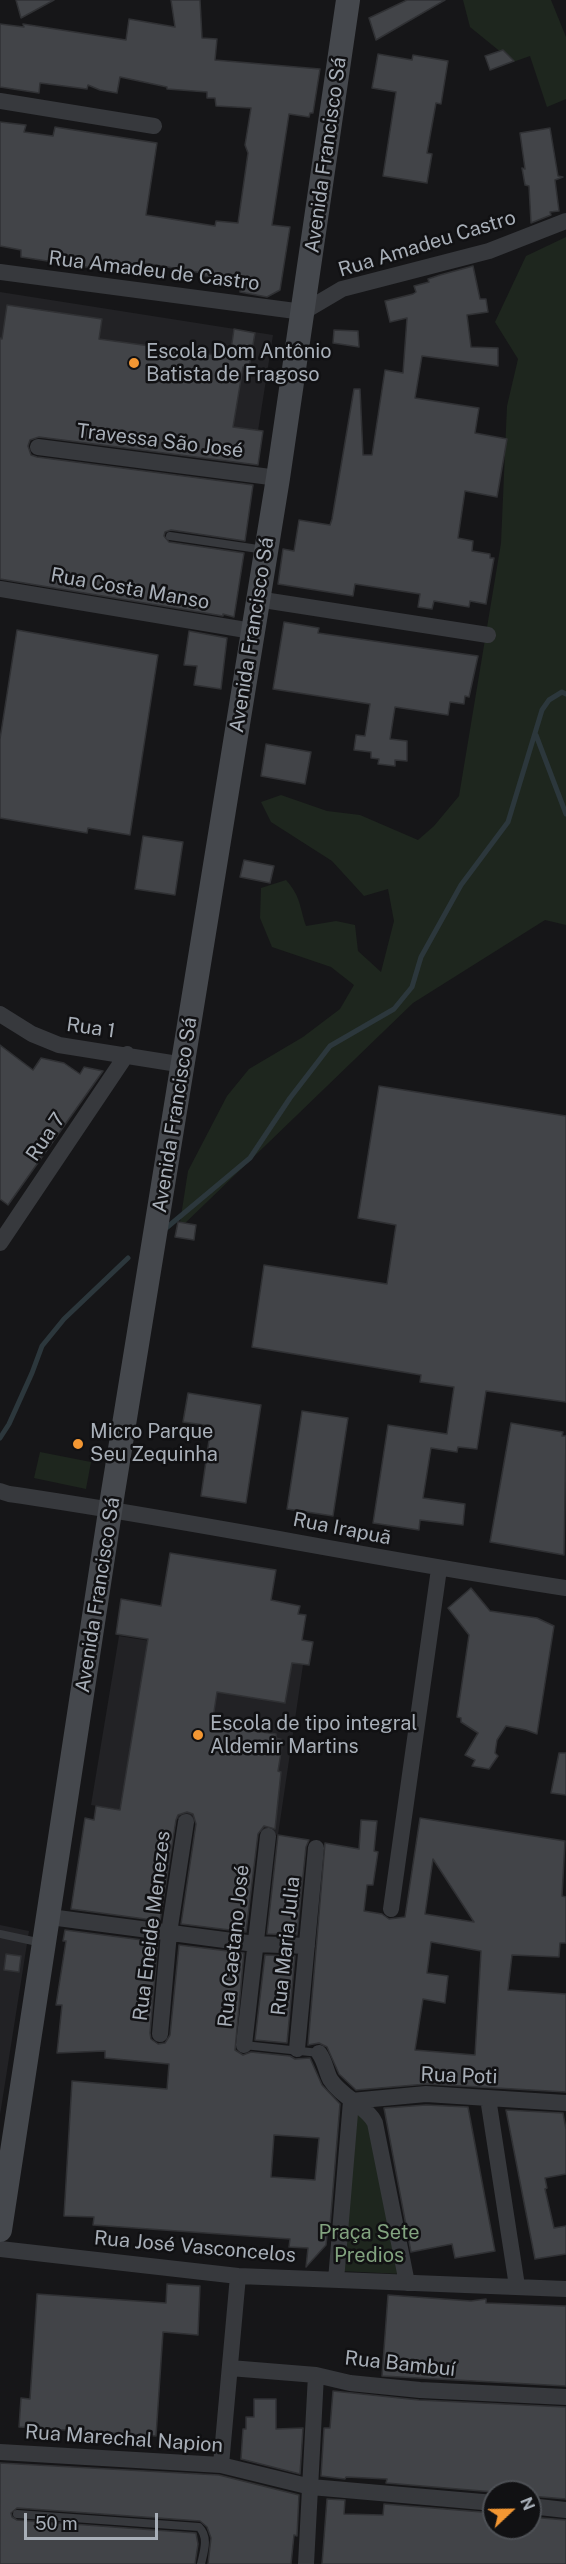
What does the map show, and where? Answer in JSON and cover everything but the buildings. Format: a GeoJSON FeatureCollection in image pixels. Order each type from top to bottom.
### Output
{"type":"FeatureCollection","features":[{"type":"Feature","properties":{"kind":"main road","name":"Avenida Francisco Sá"},"geometry":{"type":"LineString","coordinates":[[0,2230],[46,1944],[111,1509],[278,478],[348,0]]}},
{"type":"Feature","properties":{"kind":"street"},"geometry":{"type":"LineString","coordinates":[[0,102],[154,126]]}},
{"type":"Feature","properties":{"kind":"street","name":"Rua Amadeu Castro"},"geometry":{"type":"LineString","coordinates":[[303,312],[342,289],[489,251],[566,221]]}},
{"type":"Feature","properties":{"kind":"street","name":"Rua Amadeu de Castro"},"geometry":{"type":"LineString","coordinates":[[0,272],[303,312]]}},
{"type":"Feature","properties":{"kind":"street","name":"Travessa São José"},"geometry":{"type":"LineString","coordinates":[[38,447],[278,478]]}},
{"type":"Feature","properties":{"kind":"street","name":"Rua Costa Manso"},"geometry":{"type":"LineString","coordinates":[[0,589],[252,631]]}},
{"type":"Feature","properties":{"kind":"street"},"geometry":{"type":"LineString","coordinates":[[257,599],[488,635]]}},
{"type":"Feature","properties":{"kind":"street","name":"Rua 1"},"geometry":{"type":"LineString","coordinates":[[0,1014],[32,1034],[59,1045],[127,1054],[184,1065]]}},
{"type":"Feature","properties":{"kind":"street","name":"Rua 7"},"geometry":{"type":"LineString","coordinates":[[0,1243],[127,1054]]}},
{"type":"Feature","properties":{"kind":"street","name":"Rua Irapuã"},"geometry":{"type":"LineString","coordinates":[[5,1493],[111,1509],[439,1569],[566,1588]]}},
{"type":"Feature","properties":{"kind":"street"},"geometry":{"type":"LineString","coordinates":[[391,1909],[439,1569]]}},
{"type":"Feature","properties":{"kind":"street","name":"Rua Eneide Menezes"},"geometry":{"type":"LineString","coordinates":[[160,2034],[169,1934],[186,1822]]}},
{"type":"Feature","properties":{"kind":"street","name":"Rua Caetano José"},"geometry":{"type":"LineString","coordinates":[[244,2045],[267,1836]]}},
{"type":"Feature","properties":{"kind":"street","name":"Rua Maria Julia"},"geometry":{"type":"LineString","coordinates":[[297,2049],[316,1848]]}},
{"type":"Feature","properties":{"kind":"street"},"geometry":{"type":"LineString","coordinates":[[50,1917],[255,1944],[308,1946]]}},
{"type":"Feature","properties":{"kind":"street"},"geometry":{"type":"LineString","coordinates":[[319,2052],[328,2067],[330,2078],[351,2101],[369,2114],[375,2123],[407,2283]]}},
{"type":"Feature","properties":{"kind":"street","name":"Rua Poti"},"geometry":{"type":"LineString","coordinates":[[351,2101],[426,2094],[566,2103]]}},
{"type":"Feature","properties":{"kind":"street"},"geometry":{"type":"LineString","coordinates":[[488,2098],[517,2286]]}},
{"type":"Feature","properties":{"kind":"street"},"geometry":{"type":"LineString","coordinates":[[336,2280],[351,2101]]}},
{"type":"Feature","properties":{"kind":"street","name":"Rua José Vasconcelos"},"geometry":{"type":"LineString","coordinates":[[0,2248],[238,2276],[566,2289]]}},
{"type":"Feature","properties":{"kind":"street"},"geometry":{"type":"LineString","coordinates":[[221,2465],[238,2276]]}},
{"type":"Feature","properties":{"kind":"street","name":"Rua Bambuí"},"geometry":{"type":"LineString","coordinates":[[230,2368],[316,2375],[350,2383],[566,2397]]}},
{"type":"Feature","properties":{"kind":"street"},"geometry":{"type":"LineString","coordinates":[[306,2564],[316,2375]]}},
{"type":"Feature","properties":{"kind":"street","name":"Rua Marechal Napion"},"geometry":{"type":"LineString","coordinates":[[0,2452],[221,2465],[311,2487],[482,2502]]}},
{"type":"Feature","properties":{"kind":"street"},"geometry":{"type":"LineString","coordinates":[[542,2507],[566,2510]]}},
{"type":"Feature","properties":{"kind":"lane"},"geometry":{"type":"LineString","coordinates":[[170,536],[265,550]]}},
{"type":"Feature","properties":{"kind":"lane"},"geometry":{"type":"LineString","coordinates":[[0,1934],[46,1944]]}},
{"type":"Feature","properties":{"kind":"lane","name":"Rua Caetano José"},"geometry":{"type":"LineString","coordinates":[[244,2045],[319,2052]]}},
{"type":"Feature","properties":{"kind":"lane"},"geometry":{"type":"LineString","coordinates":[[17,2514],[199,2527],[202,2529],[205,2547],[201,2564]]}},
{"type":"Feature","properties":{"kind":"shaded area","name":"Escola Dom Antônio Batista de Fragoso"},"geometry":{"type":"Polygon","coordinates":[[[0,292],[273,335],[258,431],[0,392],[0,292]]]}},
{"type":"Feature","properties":{"kind":"shaded area","name":"Escola de tipo integral Aldemir Martins"},"geometry":{"type":"Polygon","coordinates":[[[119,1636],[303,1665],[278,1835],[91,1805],[119,1636]]]}},
{"type":"Feature","properties":{"kind":"shaded area"},"geometry":{"type":"Polygon","coordinates":[[[0,1925],[29,1931],[0,2115],[0,1925]]]}},
{"type":"Feature","properties":{"kind":"green space"},"geometry":{"type":"Polygon","coordinates":[[[463,0],[551,0],[566,37],[566,99],[547,107],[530,56],[513,62],[470,27],[463,0]]]}},
{"type":"Feature","properties":{"kind":"green space"},"geometry":{"type":"Polygon","coordinates":[[[566,237],[566,925],[545,920],[413,1003],[179,1229],[188,1171],[227,1096],[249,1069],[303,1037],[340,1009],[354,985],[331,967],[272,947],[260,918],[261,888],[286,880],[297,896],[306,926],[336,921],[355,925],[358,951],[381,972],[394,921],[388,889],[364,896],[332,861],[271,822],[261,802],[281,795],[327,811],[360,815],[418,840],[434,826],[459,796],[501,543],[507,406],[518,359],[495,322],[526,256],[566,237]]]}},
{"type":"Feature","properties":{"kind":"green space"},"geometry":{"type":"Polygon","coordinates":[[[40,1452],[91,1462],[86,1489],[34,1478],[40,1452]]]}},
{"type":"Feature","properties":{"kind":"green space","name":"Praça Sete Predios"},"geometry":{"type":"Polygon","coordinates":[[[356,2114],[372,2118],[402,2274],[340,2271],[356,2114]]]}},
{"type":"Feature","properties":{"kind":"waterway"},"geometry":{"type":"LineString","coordinates":[[165,1229],[250,1158],[290,1098],[330,1046],[394,1009],[412,987],[421,957],[461,885],[508,822],[542,710],[549,700],[562,692],[566,694]]}},
{"type":"Feature","properties":{"kind":"waterway"},"geometry":{"type":"LineString","coordinates":[[536,735],[566,814]]}},
{"type":"Feature","properties":{"kind":"waterway"},"geometry":{"type":"LineString","coordinates":[[0,1438],[9,1424],[42,1346],[64,1319],[128,1258]]}},
{"type":"Feature","properties":{"kind":"place","name":"Escola Dom Antônio Batista de Fragoso"},"geometry":{"type":"Point","coordinates":[134,363]}},
{"type":"Feature","properties":{"kind":"place","name":"Micro Parque Seu Zequinha"},"geometry":{"type":"Point","coordinates":[78,1444]}},
{"type":"Feature","properties":{"kind":"place","name":"Escola de tipo integral Aldemir Martins"},"geometry":{"type":"Point","coordinates":[198,1735]}}]}
